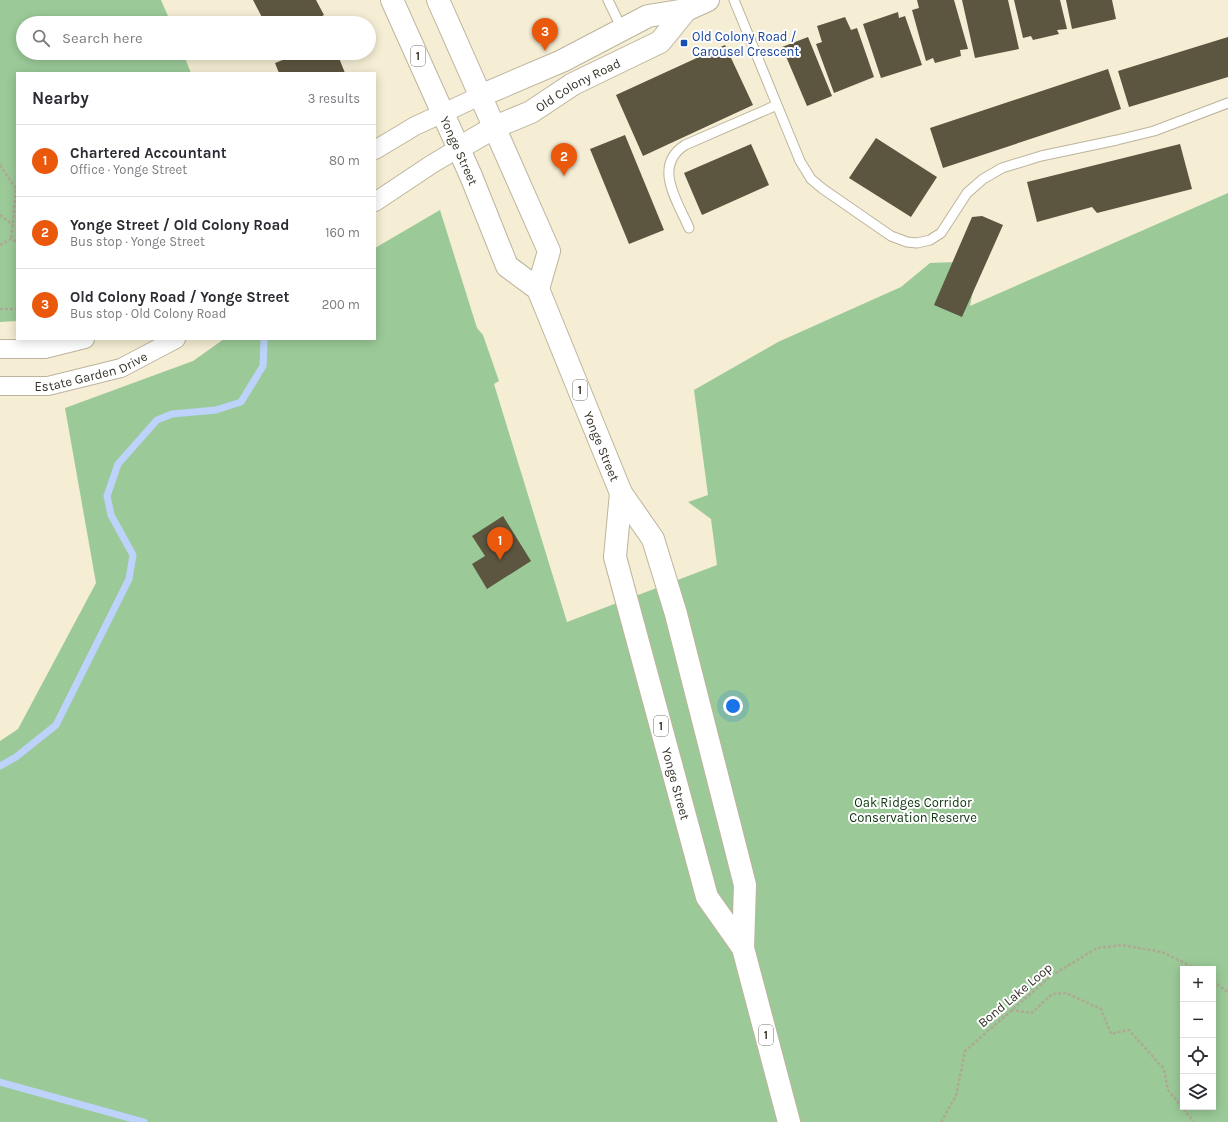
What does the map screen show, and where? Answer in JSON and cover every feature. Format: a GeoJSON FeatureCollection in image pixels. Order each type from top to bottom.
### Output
{"type":"FeatureCollection","features":[{"type":"Feature","properties":{"kind":"main road","name":"Yonge Street"},"geometry":{"type":"LineString","coordinates":[[392,0],[444,113],[507,266],[538,289],[620,493],[653,539],[676,614],[745,886],[742,948],[789,1122]]}},
{"type":"Feature","properties":{"kind":"main road"},"geometry":{"type":"LineString","coordinates":[[438,0],[550,251],[538,289]]}},
{"type":"Feature","properties":{"kind":"main road","name":"Old Colony Road"},"geometry":{"type":"LineString","coordinates":[[480,96],[562,61],[648,16],[686,10],[708,0]]}},
{"type":"Feature","properties":{"kind":"main road","name":"Old Colony Road"},"geometry":{"type":"LineString","coordinates":[[459,148],[495,127],[531,112],[573,84],[660,42],[686,10]]}},
{"type":"Feature","properties":{"kind":"main road","name":"Yonge Street"},"geometry":{"type":"LineString","coordinates":[[620,493],[615,557],[619,572],[707,897],[742,948]]}},
{"type":"Feature","properties":{"kind":"street"},"geometry":{"type":"LineString","coordinates":[[376,149],[415,126],[480,96]]}},
{"type":"Feature","properties":{"kind":"street"},"geometry":{"type":"LineString","coordinates":[[376,201],[459,148]]}},
{"type":"Feature","properties":{"kind":"street"},"geometry":{"type":"LineString","coordinates":[[0,349],[45,349],[80,340]]}},
{"type":"Feature","properties":{"kind":"street","name":"Estate Garden Drive"},"geometry":{"type":"LineString","coordinates":[[0,386],[48,386],[121,368],[174,340]]}},
{"type":"Feature","properties":{"kind":"lane"},"geometry":{"type":"LineString","coordinates":[[608,0],[622,29]]}},
{"type":"Feature","properties":{"kind":"lane"},"geometry":{"type":"LineString","coordinates":[[734,0],[800,161],[811,178],[891,236],[904,242],[914,243],[930,240],[940,232],[967,193],[983,179],[1002,168],[1035,157],[1117,140],[1154,130],[1228,103]]}},
{"type":"Feature","properties":{"kind":"lane"},"geometry":{"type":"LineString","coordinates":[[689,228],[668,178],[668,167],[674,154],[688,144],[777,105]]}},
{"type":"Feature","properties":{"kind":"path"},"geometry":{"type":"LineString","coordinates":[[0,165],[16,189],[11,239]]}},
{"type":"Feature","properties":{"kind":"path"},"geometry":{"type":"LineString","coordinates":[[0,215],[13,225]]}},
{"type":"Feature","properties":{"kind":"path"},"geometry":{"type":"LineString","coordinates":[[11,239],[16,242]]}},
{"type":"Feature","properties":{"kind":"path"},"geometry":{"type":"LineString","coordinates":[[0,245],[11,239]]}},
{"type":"Feature","properties":{"kind":"path"},"geometry":{"type":"LineString","coordinates":[[0,308],[16,309]]}},
{"type":"Feature","properties":{"kind":"path","name":"Bond Lake Loop"},"geometry":{"type":"LineString","coordinates":[[941,1122],[956,1096],[965,1050],[1051,976],[1097,948],[1122,944],[1162,952],[1191,966]]}},
{"type":"Feature","properties":{"kind":"path"},"geometry":{"type":"LineString","coordinates":[[1216,983],[1228,992]]}},
{"type":"Feature","properties":{"kind":"path"},"geometry":{"type":"LineString","coordinates":[[1011,1010],[1032,1013],[1052,994],[1066,993],[1102,1009],[1111,1034],[1129,1030],[1164,1069],[1168,1090],[1194,1122]]}},
{"type":"Feature","properties":{"kind":"green space"},"geometry":{"type":"Polygon","coordinates":[[[0,0],[161,0],[168,16],[16,16],[16,60],[186,60],[191,72],[16,72],[16,321],[0,322],[0,0]]]}},
{"type":"Feature","properties":{"kind":"green space","name":"Oak Ridges Corridor Conservation Reserve"},"geometry":{"type":"Polygon","coordinates":[[[1228,193],[1228,1122],[0,1122],[0,741],[18,729],[96,583],[65,408],[193,361],[223,340],[376,340],[376,247],[440,210],[477,328],[483,335],[499,381],[494,384],[567,622],[717,565],[711,519],[688,502],[708,495],[694,390],[778,342],[901,287],[930,263],[957,262],[977,270],[970,306],[1228,193]]]}},
{"type":"Feature","properties":{"kind":"building"},"geometry":{"type":"Polygon","coordinates":[[[253,0],[316,0],[324,15],[322,16],[261,16],[253,0]]]}},
{"type":"Feature","properties":{"kind":"building"},"geometry":{"type":"Polygon","coordinates":[[[917,0],[954,0],[968,49],[960,50],[961,56],[935,63],[933,58],[926,61],[912,10],[919,8],[917,0]]]}},
{"type":"Feature","properties":{"kind":"building"},"geometry":{"type":"Polygon","coordinates":[[[962,0],[1008,0],[1019,49],[975,58],[962,0]]]}},
{"type":"Feature","properties":{"kind":"building"},"geometry":{"type":"Polygon","coordinates":[[[1014,0],[1060,0],[1067,29],[1057,30],[1059,34],[1033,40],[1031,36],[1023,38],[1014,0]]]}},
{"type":"Feature","properties":{"kind":"building"},"geometry":{"type":"Polygon","coordinates":[[[1066,0],[1112,0],[1116,19],[1072,29],[1066,0]]]}},
{"type":"Feature","properties":{"kind":"building"},"geometry":{"type":"Polygon","coordinates":[[[898,12],[899,18],[905,16],[922,65],[881,78],[863,24],[898,12]]]}},
{"type":"Feature","properties":{"kind":"building"},"geometry":{"type":"Polygon","coordinates":[[[845,17],[851,30],[857,28],[874,77],[834,93],[816,44],[822,42],[817,26],[845,17]]]}},
{"type":"Feature","properties":{"kind":"building"},"geometry":{"type":"Polygon","coordinates":[[[808,37],[832,96],[807,106],[782,47],[808,37]]]}},
{"type":"Feature","properties":{"kind":"building"},"geometry":{"type":"Polygon","coordinates":[[[1228,37],[1228,77],[1129,107],[1118,71],[1228,37]]]}},
{"type":"Feature","properties":{"kind":"building"},"geometry":{"type":"Polygon","coordinates":[[[725,45],[753,105],[643,156],[616,95],[725,45]]]}},
{"type":"Feature","properties":{"kind":"building"},"geometry":{"type":"Polygon","coordinates":[[[282,60],[340,60],[345,72],[279,72],[275,63],[282,60]]]}},
{"type":"Feature","properties":{"kind":"building"},"geometry":{"type":"Polygon","coordinates":[[[1108,69],[1121,109],[943,168],[930,128],[1108,69]]]}},
{"type":"Feature","properties":{"kind":"building"},"geometry":{"type":"Polygon","coordinates":[[[625,135],[664,230],[629,244],[590,149],[625,135]]]}},
{"type":"Feature","properties":{"kind":"building"},"geometry":{"type":"Polygon","coordinates":[[[876,138],[937,177],[911,217],[849,178],[876,138]]]}},
{"type":"Feature","properties":{"kind":"building"},"geometry":{"type":"Polygon","coordinates":[[[751,144],[769,185],[702,215],[684,173],[751,144]]]}},
{"type":"Feature","properties":{"kind":"building"},"geometry":{"type":"Polygon","coordinates":[[[1180,144],[1192,189],[1097,213],[1092,207],[1037,222],[1027,182],[1180,144]]]}},
{"type":"Feature","properties":{"kind":"building"},"geometry":{"type":"Polygon","coordinates":[[[982,216],[1003,225],[962,317],[934,305],[972,217],[982,216]]]}},
{"type":"Feature","properties":{"kind":"building"},"geometry":{"type":"Polygon","coordinates":[[[503,516],[531,561],[487,589],[472,564],[485,556],[472,536],[503,516]]]}},
{"type":"Feature","properties":{"kind":"waterway"},"geometry":{"type":"LineString","coordinates":[[0,766],[16,757],[56,725],[129,579],[133,555],[111,515],[107,496],[118,464],[157,420],[172,414],[216,410],[241,402],[263,366],[264,341]]}},
{"type":"Feature","properties":{"kind":"waterway"},"geometry":{"type":"LineString","coordinates":[[0,1082],[144,1122]]}},
{"type":"Feature","properties":{"kind":"place","name":"Old Colony Road / Carousel Crescent"},"geometry":{"type":"Point","coordinates":[684,43]}},
{"type":"Feature","properties":{"kind":"place","name":"Old Colony Road / Yonge Street"},"geometry":{"type":"Point","coordinates":[545,51]}},
{"type":"Feature","properties":{"kind":"place","name":"Yonge Street / Old Colony Road"},"geometry":{"type":"Point","coordinates":[564,176]}},
{"type":"Feature","properties":{"kind":"place","name":"Chartered Accountant"},"geometry":{"type":"Point","coordinates":[500,560]}}]}
